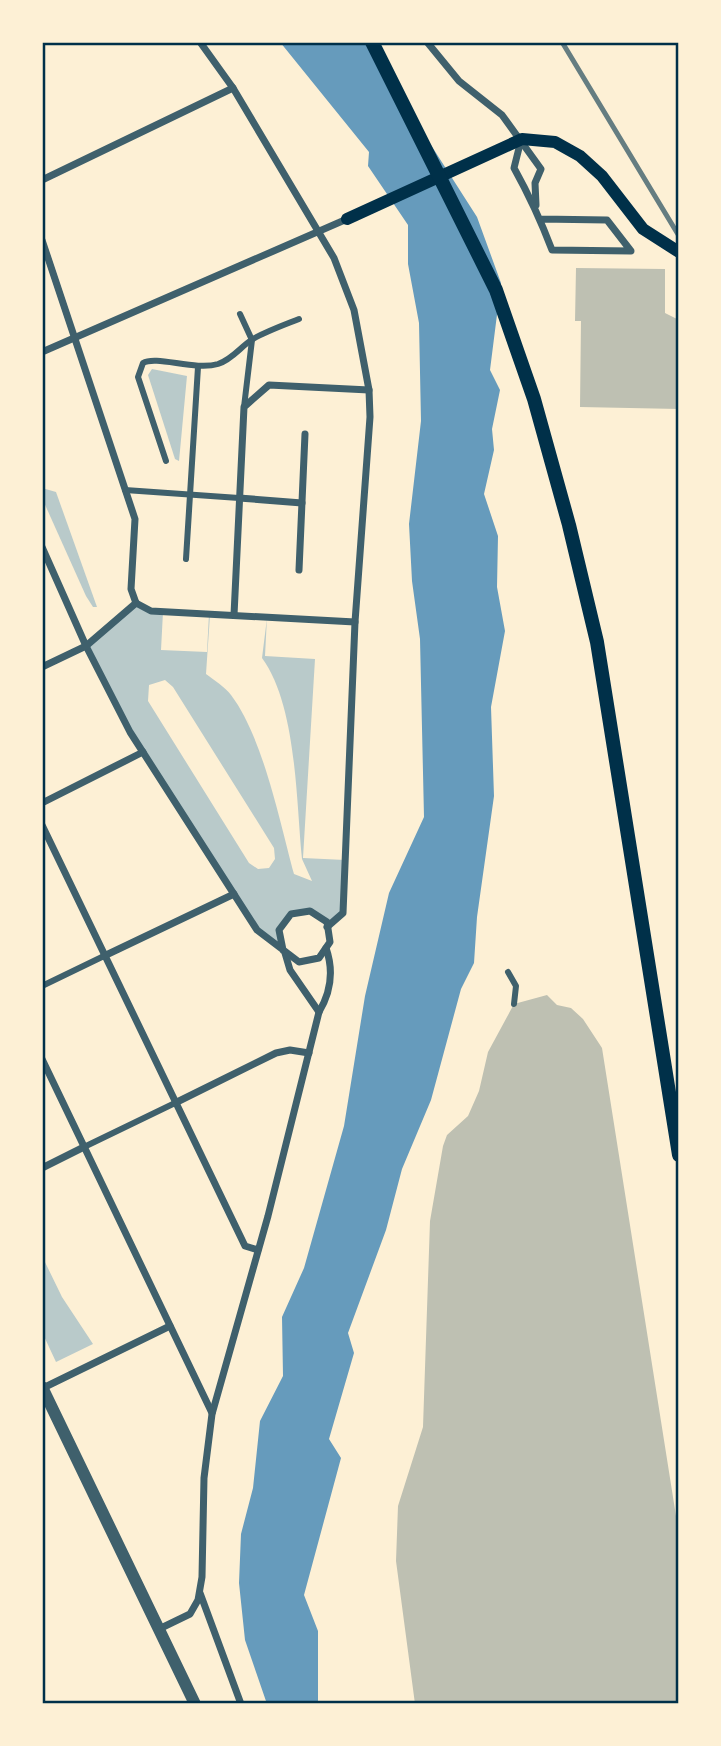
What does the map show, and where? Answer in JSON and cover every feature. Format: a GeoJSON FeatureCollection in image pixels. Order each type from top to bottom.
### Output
{"type":"FeatureCollection","features":[{"type":"Feature","properties":{"kind":"main road"},"geometry":{"type":"LineString","coordinates":[[372,42],[496,290],[534,399],[569,524],[597,642],[679,1155]]}},
{"type":"Feature","properties":{"kind":"main road"},"geometry":{"type":"LineString","coordinates":[[347,219],[522,139],[555,142],[580,156],[602,176],[643,229],[679,252]]}},
{"type":"Feature","properties":{"kind":"street"},"geometry":{"type":"LineString","coordinates":[[200,42],[233,88],[321,230],[354,310],[369,390],[370,417],[355,622],[343,913],[327,927]]}},
{"type":"Feature","properties":{"kind":"street"},"geometry":{"type":"LineString","coordinates":[[427,42],[459,81],[502,115],[522,139],[541,169],[536,183],[536,209]]}},
{"type":"Feature","properties":{"kind":"street"},"geometry":{"type":"LineString","coordinates":[[42,180],[233,88]]}},
{"type":"Feature","properties":{"kind":"street"},"geometry":{"type":"LineString","coordinates":[[522,139],[514,168],[536,209],[552,250],[631,251],[607,220],[540,219]]}},
{"type":"Feature","properties":{"kind":"street"},"geometry":{"type":"LineString","coordinates":[[42,352],[347,219]]}},
{"type":"Feature","properties":{"kind":"street"},"geometry":{"type":"LineString","coordinates":[[42,240],[135,519],[131,589],[136,603],[151,611],[355,622]]}},
{"type":"Feature","properties":{"kind":"street"},"geometry":{"type":"LineString","coordinates":[[234,615],[244,407],[252,340],[240,314]]}},
{"type":"Feature","properties":{"kind":"street"},"geometry":{"type":"LineString","coordinates":[[166,461],[138,372],[143,363],[152,359],[198,367],[218,364],[237,354],[252,340],[299,319]]}},
{"type":"Feature","properties":{"kind":"street"},"geometry":{"type":"LineString","coordinates":[[186,559],[198,367]]}},
{"type":"Feature","properties":{"kind":"street"},"geometry":{"type":"LineString","coordinates":[[244,407],[269,385],[369,390]]}},
{"type":"Feature","properties":{"kind":"street"},"geometry":{"type":"LineString","coordinates":[[299,570],[304,434]]}},
{"type":"Feature","properties":{"kind":"street"},"geometry":{"type":"LineString","coordinates":[[125,489],[302,502]]}},
{"type":"Feature","properties":{"kind":"street"},"geometry":{"type":"LineString","coordinates":[[42,547],[86,646],[143,752],[257,930],[284,951],[299,962],[318,958],[326,948],[330,942],[327,922],[310,911],[291,914],[279,930],[284,951],[290,970],[319,1012]]}},
{"type":"Feature","properties":{"kind":"street"},"geometry":{"type":"LineString","coordinates":[[42,667],[86,646],[136,603]]}},
{"type":"Feature","properties":{"kind":"street"},"geometry":{"type":"LineString","coordinates":[[42,803],[143,752]]}},
{"type":"Feature","properties":{"kind":"street"},"geometry":{"type":"LineString","coordinates":[[42,825],[245,1246],[258,1250]]}},
{"type":"Feature","properties":{"kind":"street"},"geometry":{"type":"LineString","coordinates":[[42,986],[233,894]]}},
{"type":"Feature","properties":{"kind":"street"},"geometry":{"type":"LineString","coordinates":[[159,1629],[190,1614],[199,1592],[204,1478],[212,1414],[258,1250],[319,1012],[326,1000],[332,967],[326,948]]}},
{"type":"Feature","properties":{"kind":"street"},"geometry":{"type":"LineString","coordinates":[[508,972],[516,986],[514,1004]]}},
{"type":"Feature","properties":{"kind":"street"},"geometry":{"type":"LineString","coordinates":[[42,1167],[276,1053],[290,1049],[309,1053]]}},
{"type":"Feature","properties":{"kind":"street"},"geometry":{"type":"LineString","coordinates":[[42,1059],[212,1414]]}},
{"type":"Feature","properties":{"kind":"street"},"geometry":{"type":"LineString","coordinates":[[170,1326],[43,1393],[195,1704]]}},
{"type":"Feature","properties":{"kind":"street"},"geometry":{"type":"LineString","coordinates":[[199,1592],[241,1704]]}},
{"type":"Feature","properties":{"kind":"shaded area"},"geometry":{"type":"Polygon","coordinates":[[[152,369],[187,376],[179,461],[175,459],[148,375],[152,369]]]}},
{"type":"Feature","properties":{"kind":"shaded area"},"geometry":{"type":"Polygon","coordinates":[[[42,488],[56,492],[97,607],[93,607],[86,596],[42,498],[42,488]]]}},
{"type":"Feature","properties":{"kind":"shaded area"},"geometry":{"type":"Polygon","coordinates":[[[136,603],[163,612],[161,650],[207,652],[209,614],[267,617],[210,615],[206,674],[229,692],[242,713],[269,781],[294,874],[312,881],[302,859],[288,727],[274,678],[262,658],[267,619],[265,656],[315,659],[303,858],[345,860],[343,913],[327,927],[310,911],[291,914],[279,930],[283,950],[257,930],[130,732],[86,646],[136,603]],[[165,680],[149,685],[148,701],[249,863],[258,869],[269,868],[275,859],[274,848],[173,687],[165,680]]]}},
{"type":"Feature","properties":{"kind":"shaded area"},"geometry":{"type":"Polygon","coordinates":[[[43,1258],[62,1297],[93,1344],[56,1362],[42,1332],[43,1258]]]}},
{"type":"Feature","properties":{"kind":"water"},"geometry":{"type":"Polygon","coordinates":[[[280,42],[365,42],[477,217],[501,283],[490,370],[500,390],[492,429],[494,450],[484,494],[498,536],[497,587],[505,631],[491,707],[494,796],[477,917],[474,963],[461,989],[431,1100],[402,1169],[386,1230],[348,1333],[354,1353],[329,1439],[341,1458],[304,1595],[318,1631],[318,1704],[267,1704],[245,1640],[239,1583],[241,1534],[253,1488],[260,1421],[283,1376],[282,1317],[304,1268],[344,1126],[365,996],[389,893],[424,817],[420,639],[412,581],[409,524],[421,421],[419,323],[408,264],[408,225],[368,166],[369,152],[280,42]]]}},
{"type":"Feature","properties":{"kind":"building"},"geometry":{"type":"Polygon","coordinates":[[[576,268],[665,269],[665,313],[679,320],[679,409],[580,407],[581,321],[575,321],[576,268]]]}},
{"type":"Feature","properties":{"kind":"building"},"geometry":{"type":"Polygon","coordinates":[[[547,995],[557,1005],[571,1008],[583,1019],[602,1048],[679,1535],[679,1704],[415,1704],[396,1561],[398,1506],[423,1427],[430,1221],[443,1146],[447,1135],[468,1116],[479,1091],[488,1052],[514,1004],[547,995]]]}},
{"type":"Feature","properties":{"kind":"railway"},"geometry":{"type":"LineString","coordinates":[[562,42],[679,236]]}}]}
